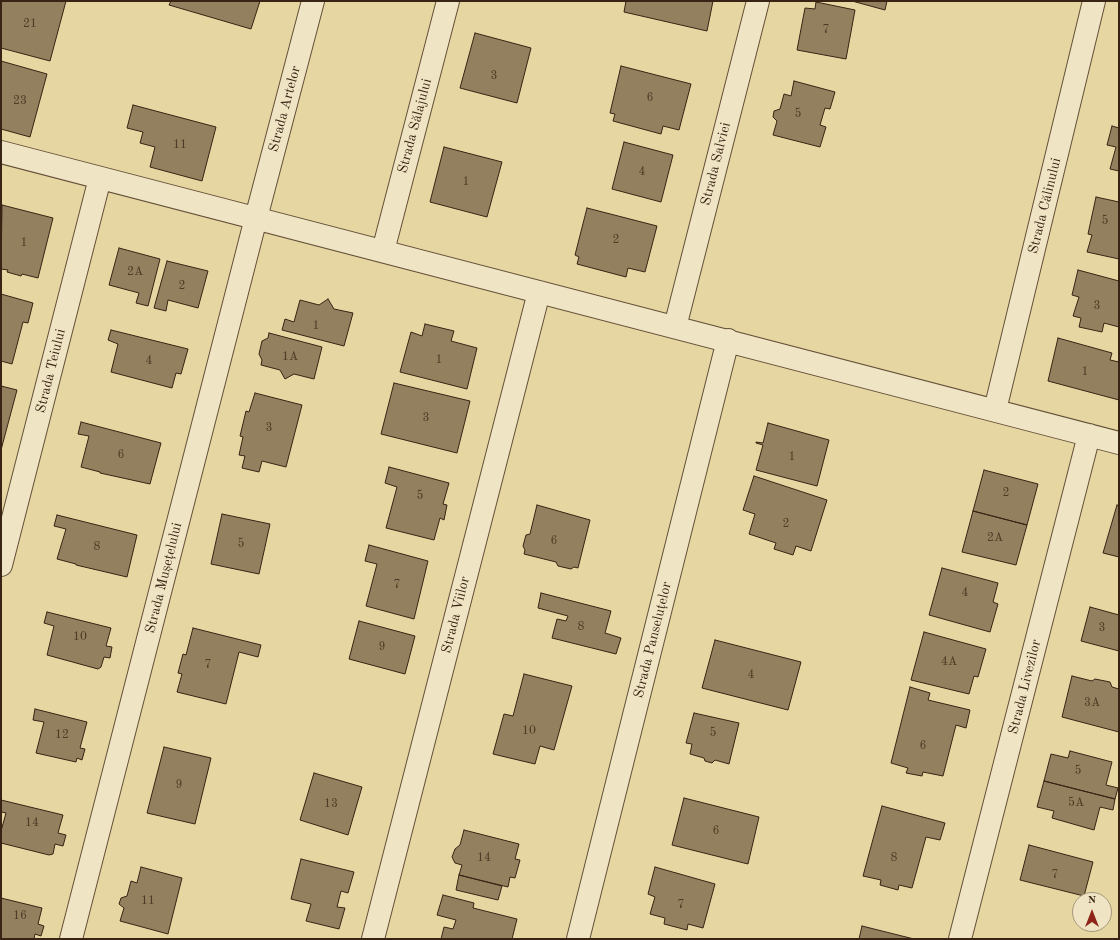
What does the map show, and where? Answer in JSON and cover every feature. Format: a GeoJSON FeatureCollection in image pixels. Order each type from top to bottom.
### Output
{"type":"FeatureCollection","features":[{"type":"Feature","properties":{"kind":"street","name":"Strada Artelor"},"geometry":{"type":"LineString","coordinates":[[256,218],[313,1]]}},
{"type":"Feature","properties":{"kind":"street","name":"Strada Sălajului"},"geometry":{"type":"LineString","coordinates":[[383,251],[448,1]]}},
{"type":"Feature","properties":{"kind":"street","name":"Strada Salviei"},"geometry":{"type":"LineString","coordinates":[[674,327],[758,1]]}},
{"type":"Feature","properties":{"kind":"street","name":"Strada Călinului"},"geometry":{"type":"LineString","coordinates":[[995,410],[1094,1]]}},
{"type":"Feature","properties":{"kind":"street"},"geometry":{"type":"LineString","coordinates":[[1,152],[1119,442]]}},
{"type":"Feature","properties":{"kind":"street","name":"Strada Teiului"},"geometry":{"type":"LineString","coordinates":[[1,565],[100,178]]}},
{"type":"Feature","properties":{"kind":"street","name":"Strada Mușețelului"},"geometry":{"type":"LineString","coordinates":[[71,939],[256,218]]}},
{"type":"Feature","properties":{"kind":"street","name":"Strada Viilor"},"geometry":{"type":"LineString","coordinates":[[373,939],[539,292]]}},
{"type":"Feature","properties":{"kind":"street","name":"Strada Panseluțelor"},"geometry":{"type":"LineString","coordinates":[[578,939],[728,340]]}},
{"type":"Feature","properties":{"kind":"street","name":"Strada Livezilor"},"geometry":{"type":"LineString","coordinates":[[960,939],[1089,435]]}},
{"type":"Feature","properties":{"kind":"building"},"geometry":{"type":"Polygon","coordinates":[[[1,1],[66,1],[50,61],[1,48],[1,1]]]}},
{"type":"Feature","properties":{"kind":"building"},"geometry":{"type":"Polygon","coordinates":[[[171,1],[260,1],[251,29],[169,5],[171,1]]]}},
{"type":"Feature","properties":{"kind":"building"},"geometry":{"type":"Polygon","coordinates":[[[626,1],[713,1],[707,31],[624,12],[626,1]]]}},
{"type":"Feature","properties":{"kind":"building"},"geometry":{"type":"Polygon","coordinates":[[[852,1],[887,1],[885,10],[852,1]]]}},
{"type":"Feature","properties":{"kind":"building"},"geometry":{"type":"Polygon","coordinates":[[[816,2],[855,10],[846,59],[797,50],[805,8],[815,9],[816,2]]]}},
{"type":"Feature","properties":{"kind":"building"},"geometry":{"type":"Polygon","coordinates":[[[475,33],[531,48],[517,103],[460,88],[475,33]]]}},
{"type":"Feature","properties":{"kind":"building"},"geometry":{"type":"Polygon","coordinates":[[[1,61],[47,74],[30,137],[1,129],[1,61]]]}},
{"type":"Feature","properties":{"kind":"building"},"geometry":{"type":"Polygon","coordinates":[[[621,66],[691,84],[679,130],[663,126],[661,134],[613,121],[615,114],[610,113],[621,66]]]}},
{"type":"Feature","properties":{"kind":"building"},"geometry":{"type":"Polygon","coordinates":[[[794,81],[835,92],[830,109],[825,108],[820,125],[826,127],[820,147],[773,135],[777,121],[773,117],[774,111],[780,109],[784,94],[791,96],[794,81]]]}},
{"type":"Feature","properties":{"kind":"building"},"geometry":{"type":"Polygon","coordinates":[[[133,105],[216,127],[202,181],[150,167],[155,147],[140,143],[143,132],[127,128],[133,105]]]}},
{"type":"Feature","properties":{"kind":"building"},"geometry":{"type":"Polygon","coordinates":[[[1112,126],[1119,128],[1119,171],[1110,169],[1116,147],[1107,145],[1112,126]]]}},
{"type":"Feature","properties":{"kind":"building"},"geometry":{"type":"Polygon","coordinates":[[[624,142],[673,155],[661,202],[612,189],[624,142]]]}},
{"type":"Feature","properties":{"kind":"building"},"geometry":{"type":"Polygon","coordinates":[[[444,147],[502,162],[487,217],[430,202],[444,147]]]}},
{"type":"Feature","properties":{"kind":"building"},"geometry":{"type":"Polygon","coordinates":[[[1096,197],[1119,202],[1119,259],[1087,252],[1092,235],[1088,234],[1096,197]]]}},
{"type":"Feature","properties":{"kind":"building"},"geometry":{"type":"Polygon","coordinates":[[[2,205],[53,218],[38,278],[22,274],[21,276],[7,272],[8,270],[1,269],[2,205]]]}},
{"type":"Feature","properties":{"kind":"building"},"geometry":{"type":"Polygon","coordinates":[[[587,208],[657,226],[645,272],[628,268],[626,277],[577,264],[579,257],[575,255],[587,208]]]}},
{"type":"Feature","properties":{"kind":"building"},"geometry":{"type":"Polygon","coordinates":[[[119,248],[160,259],[148,306],[136,303],[139,293],[109,285],[119,248]]]}},
{"type":"Feature","properties":{"kind":"building"},"geometry":{"type":"Polygon","coordinates":[[[167,261],[208,271],[198,308],[168,300],[166,311],[154,308],[167,261]]]}},
{"type":"Feature","properties":{"kind":"building"},"geometry":{"type":"Polygon","coordinates":[[[1078,270],[1119,281],[1119,327],[1104,323],[1102,332],[1079,327],[1081,318],[1073,316],[1079,297],[1072,295],[1078,270]]]}},
{"type":"Feature","properties":{"kind":"building"},"geometry":{"type":"Polygon","coordinates":[[[1,294],[33,303],[28,323],[23,322],[12,364],[1,361],[1,294]]]}},
{"type":"Feature","properties":{"kind":"building"},"geometry":{"type":"Polygon","coordinates":[[[328,299],[334,309],[353,313],[344,346],[282,330],[285,319],[294,322],[300,300],[319,305],[328,299]]]}},
{"type":"Feature","properties":{"kind":"building"},"geometry":{"type":"Polygon","coordinates":[[[425,324],[454,331],[451,341],[477,348],[467,389],[400,372],[411,332],[422,336],[425,324]]]}},
{"type":"Feature","properties":{"kind":"building"},"geometry":{"type":"Polygon","coordinates":[[[111,330],[188,349],[181,374],[176,373],[172,388],[111,372],[118,344],[108,340],[111,330]]]}},
{"type":"Feature","properties":{"kind":"building"},"geometry":{"type":"Polygon","coordinates":[[[269,333],[322,347],[314,379],[294,374],[285,379],[280,370],[261,365],[262,360],[259,354],[262,341],[268,338],[269,333]]]}},
{"type":"Feature","properties":{"kind":"building"},"geometry":{"type":"Polygon","coordinates":[[[1058,338],[1112,353],[1110,360],[1119,362],[1119,400],[1048,381],[1058,338]]]}},
{"type":"Feature","properties":{"kind":"building"},"geometry":{"type":"Polygon","coordinates":[[[394,383],[470,401],[457,453],[381,434],[394,383]]]}},
{"type":"Feature","properties":{"kind":"building"},"geometry":{"type":"Polygon","coordinates":[[[1,386],[17,390],[1,450],[1,386]]]}},
{"type":"Feature","properties":{"kind":"building"},"geometry":{"type":"Polygon","coordinates":[[[255,393],[302,405],[286,467],[262,461],[259,472],[242,468],[245,456],[239,455],[243,437],[240,436],[246,411],[249,412],[255,393]]]}},
{"type":"Feature","properties":{"kind":"building"},"geometry":{"type":"Polygon","coordinates":[[[81,422],[161,443],[150,484],[100,473],[81,467],[89,436],[78,434],[81,422]]]}},
{"type":"Feature","properties":{"kind":"building"},"geometry":{"type":"Polygon","coordinates":[[[768,423],[829,440],[817,486],[756,470],[763,445],[756,442],[763,443],[768,423]]]}},
{"type":"Feature","properties":{"kind":"building"},"geometry":{"type":"Polygon","coordinates":[[[389,467],[449,483],[443,504],[447,505],[444,520],[440,518],[434,540],[386,528],[397,487],[385,483],[389,467]]]}},
{"type":"Feature","properties":{"kind":"building"},"geometry":{"type":"Polygon","coordinates":[[[984,470],[1038,484],[1027,525],[973,511],[984,470]]]}},
{"type":"Feature","properties":{"kind":"building"},"geometry":{"type":"Polygon","coordinates":[[[754,476],[827,500],[811,551],[796,546],[793,555],[774,549],[776,543],[749,534],[755,514],[743,510],[754,476]]]}},
{"type":"Feature","properties":{"kind":"building"},"geometry":{"type":"Polygon","coordinates":[[[537,505],[590,520],[578,568],[574,567],[571,569],[558,566],[556,562],[524,554],[525,550],[523,546],[526,535],[530,534],[537,505]]]}},
{"type":"Feature","properties":{"kind":"building"},"geometry":{"type":"Polygon","coordinates":[[[1117,505],[1119,506],[1119,557],[1103,553],[1117,505]]]}},
{"type":"Feature","properties":{"kind":"building"},"geometry":{"type":"Polygon","coordinates":[[[973,511],[1027,525],[1016,565],[962,552],[973,511]]]}},
{"type":"Feature","properties":{"kind":"building"},"geometry":{"type":"Polygon","coordinates":[[[222,514],[270,524],[259,574],[211,564],[222,514]]]}},
{"type":"Feature","properties":{"kind":"building"},"geometry":{"type":"Polygon","coordinates":[[[57,515],[137,535],[127,577],[57,559],[66,529],[54,526],[57,515]]]}},
{"type":"Feature","properties":{"kind":"building"},"geometry":{"type":"Polygon","coordinates":[[[369,545],[428,561],[414,619],[366,606],[377,564],[365,561],[369,545]]]}},
{"type":"Feature","properties":{"kind":"building"},"geometry":{"type":"Polygon","coordinates":[[[942,568],[998,583],[993,602],[998,604],[990,632],[929,615],[942,568]]]}},
{"type":"Feature","properties":{"kind":"building"},"geometry":{"type":"Polygon","coordinates":[[[541,593],[611,611],[605,633],[621,638],[616,654],[552,638],[557,619],[566,621],[568,616],[538,608],[541,593]]]}},
{"type":"Feature","properties":{"kind":"building"},"geometry":{"type":"Polygon","coordinates":[[[1090,607],[1119,615],[1119,651],[1081,641],[1090,607]]]}},
{"type":"Feature","properties":{"kind":"building"},"geometry":{"type":"Polygon","coordinates":[[[47,612],[111,628],[106,646],[112,647],[110,658],[104,657],[101,667],[98,669],[47,655],[54,626],[44,623],[47,612]]]}},
{"type":"Feature","properties":{"kind":"building"},"geometry":{"type":"Polygon","coordinates":[[[359,621],[415,636],[405,674],[349,659],[359,621]]]}},
{"type":"Feature","properties":{"kind":"building"},"geometry":{"type":"Polygon","coordinates":[[[193,628],[261,645],[258,657],[239,652],[226,704],[177,692],[182,674],[178,673],[183,654],[186,655],[193,628]]]}},
{"type":"Feature","properties":{"kind":"building"},"geometry":{"type":"Polygon","coordinates":[[[924,632],[986,649],[978,677],[974,676],[969,694],[911,680],[924,632]]]}},
{"type":"Feature","properties":{"kind":"building"},"geometry":{"type":"Polygon","coordinates":[[[715,640],[801,662],[788,710],[702,688],[715,640]]]}},
{"type":"Feature","properties":{"kind":"building"},"geometry":{"type":"Polygon","coordinates":[[[524,674],[572,686],[554,750],[540,746],[535,764],[493,754],[504,714],[513,716],[524,674]]]}},
{"type":"Feature","properties":{"kind":"building"},"geometry":{"type":"Polygon","coordinates":[[[1072,676],[1092,681],[1095,679],[1110,682],[1112,687],[1119,689],[1119,732],[1062,717],[1072,676]]]}},
{"type":"Feature","properties":{"kind":"building"},"geometry":{"type":"Polygon","coordinates":[[[910,687],[930,693],[928,700],[970,710],[966,728],[956,725],[943,776],[923,772],[922,776],[906,773],[908,768],[891,763],[910,687]]]}},
{"type":"Feature","properties":{"kind":"building"},"geometry":{"type":"Polygon","coordinates":[[[35,709],[87,722],[80,748],[85,749],[82,760],[77,758],[76,762],[36,753],[44,722],[33,720],[35,709]]]}},
{"type":"Feature","properties":{"kind":"building"},"geometry":{"type":"Polygon","coordinates":[[[694,713],[739,723],[729,764],[715,760],[712,763],[705,761],[704,758],[690,754],[692,744],[686,743],[694,713]]]}},
{"type":"Feature","properties":{"kind":"building"},"geometry":{"type":"Polygon","coordinates":[[[164,747],[211,758],[195,824],[147,813],[164,747]]]}},
{"type":"Feature","properties":{"kind":"building"},"geometry":{"type":"Polygon","coordinates":[[[1070,751],[1112,762],[1106,785],[1118,788],[1115,799],[1044,781],[1051,754],[1068,758],[1070,751]]]}},
{"type":"Feature","properties":{"kind":"building"},"geometry":{"type":"Polygon","coordinates":[[[314,773],[362,787],[348,835],[300,820],[314,773]]]}},
{"type":"Feature","properties":{"kind":"building"},"geometry":{"type":"Polygon","coordinates":[[[1044,781],[1115,799],[1113,810],[1100,807],[1094,830],[1052,818],[1054,811],[1037,807],[1044,781]]]}},
{"type":"Feature","properties":{"kind":"building"},"geometry":{"type":"Polygon","coordinates":[[[684,798],[759,817],[748,864],[672,845],[684,798]]]}},
{"type":"Feature","properties":{"kind":"building"},"geometry":{"type":"Polygon","coordinates":[[[1,800],[63,815],[58,833],[66,835],[63,846],[55,844],[53,854],[49,855],[1,843],[1,831],[6,813],[1,812],[1,800]]]}},
{"type":"Feature","properties":{"kind":"building"},"geometry":{"type":"Polygon","coordinates":[[[882,806],[945,823],[940,840],[926,837],[912,888],[899,885],[898,890],[880,885],[881,880],[863,876],[882,806]]]}},
{"type":"Feature","properties":{"kind":"building"},"geometry":{"type":"Polygon","coordinates":[[[464,830],[519,844],[515,859],[520,860],[515,878],[510,877],[508,887],[459,875],[462,865],[455,863],[452,857],[455,849],[460,845],[464,830]]]}},
{"type":"Feature","properties":{"kind":"building"},"geometry":{"type":"Polygon","coordinates":[[[1029,845],[1093,862],[1085,892],[1072,893],[1020,880],[1029,845]]]}},
{"type":"Feature","properties":{"kind":"building"},"geometry":{"type":"Polygon","coordinates":[[[301,859],[354,872],[348,893],[341,891],[337,907],[345,908],[339,929],[306,921],[311,904],[291,899],[301,859]]]}},
{"type":"Feature","properties":{"kind":"building"},"geometry":{"type":"Polygon","coordinates":[[[141,867],[182,878],[168,934],[120,921],[124,908],[119,904],[121,898],[127,896],[131,881],[137,883],[141,867]]]}},
{"type":"Feature","properties":{"kind":"building"},"geometry":{"type":"Polygon","coordinates":[[[655,867],[715,884],[703,928],[688,924],[687,930],[664,924],[665,918],[650,914],[655,897],[648,894],[655,867]]]}},
{"type":"Feature","properties":{"kind":"building"},"geometry":{"type":"Polygon","coordinates":[[[459,875],[502,886],[498,900],[456,890],[459,875]]]}},
{"type":"Feature","properties":{"kind":"building"},"geometry":{"type":"Polygon","coordinates":[[[443,895],[474,903],[473,908],[517,919],[512,939],[441,939],[444,927],[453,929],[456,920],[437,915],[443,895]]]}},
{"type":"Feature","properties":{"kind":"building"},"geometry":{"type":"Polygon","coordinates":[[[1,898],[42,908],[38,924],[44,926],[41,936],[35,934],[34,939],[1,939],[1,898]]]}},
{"type":"Feature","properties":{"kind":"building"},"geometry":{"type":"Polygon","coordinates":[[[862,926],[914,939],[859,939],[862,926]]]}}]}
